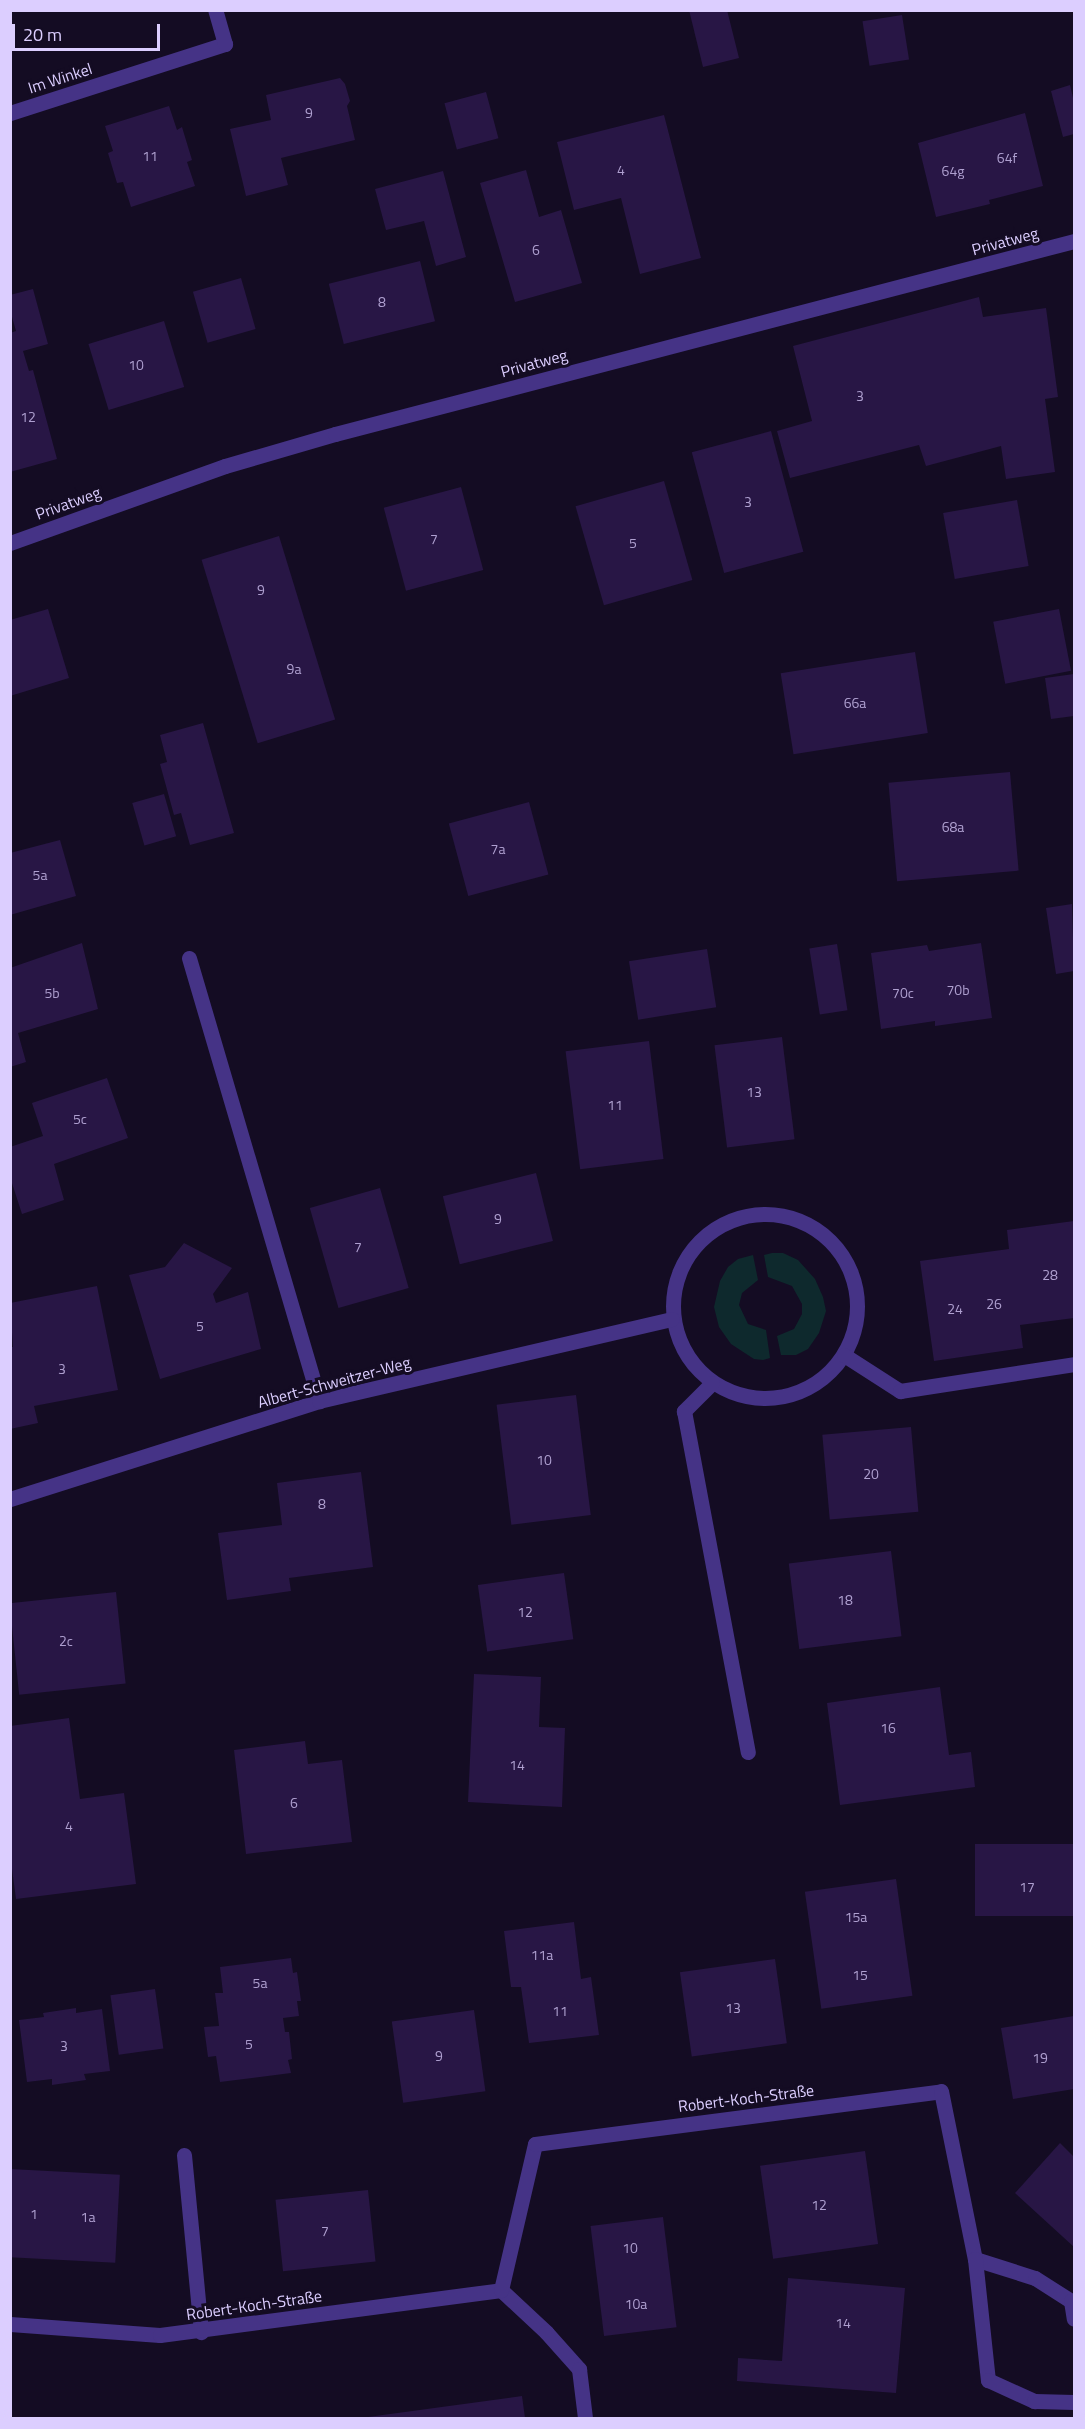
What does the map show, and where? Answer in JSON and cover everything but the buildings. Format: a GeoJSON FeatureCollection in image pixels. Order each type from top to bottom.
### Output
{"type":"FeatureCollection","features":[{"type":"Feature","properties":{"kind":"street","name":"Im Winkel"},"geometry":{"type":"LineString","coordinates":[[10,113],[225,44],[214,10]]}},
{"type":"Feature","properties":{"kind":"street","name":"Privatweg"},"geometry":{"type":"LineString","coordinates":[[10,543],[225,466],[335,434],[1074,241]]}},
{"type":"Feature","properties":{"kind":"street"},"geometry":{"type":"LineString","coordinates":[[189,958],[319,1401]]}},
{"type":"Feature","properties":{"kind":"street"},"geometry":{"type":"LineString","coordinates":[[753,1214],[782,1215],[811,1226],[834,1244],[850,1269],[857,1298],[855,1327],[844,1355],[828,1375],[806,1390],[781,1398],[746,1397],[712,1383],[685,1356],[672,1319],[673,1290],[683,1262],[700,1239],[724,1222],[753,1214]]}},
{"type":"Feature","properties":{"kind":"street","name":"Albert-Schweitzer-Weg"},"geometry":{"type":"LineString","coordinates":[[10,1499],[319,1401],[672,1319]]}},
{"type":"Feature","properties":{"kind":"street"},"geometry":{"type":"LineString","coordinates":[[844,1355],[900,1391],[1074,1364]]}},
{"type":"Feature","properties":{"kind":"street"},"geometry":{"type":"LineString","coordinates":[[712,1383],[684,1411],[748,1752]]}},
{"type":"Feature","properties":{"kind":"street","name":"Robert-Koch-Straße"},"geometry":{"type":"LineString","coordinates":[[10,2324],[160,2335],[201,2332],[501,2290],[535,2144],[941,2091],[975,2259],[988,2380],[1034,2401],[1074,2403]]}},
{"type":"Feature","properties":{"kind":"street"},"geometry":{"type":"LineString","coordinates":[[184,2155],[201,2332]]}},
{"type":"Feature","properties":{"kind":"street"},"geometry":{"type":"LineString","coordinates":[[975,2259],[1035,2278],[1071,2301],[1074,2319]]}},
{"type":"Feature","properties":{"kind":"street"},"geometry":{"type":"LineString","coordinates":[[501,2290],[546,2332],[579,2369],[585,2418]]}},
{"type":"Feature","properties":{"kind":"green space"},"geometry":{"type":"Polygon","coordinates":[[[783,1253],[798,1260],[815,1279],[823,1297],[826,1311],[819,1333],[808,1349],[796,1355],[781,1355],[777,1336],[794,1329],[802,1314],[802,1304],[792,1286],[768,1277],[764,1255],[783,1253]]]}},
{"type":"Feature","properties":{"kind":"green space"},"geometry":{"type":"Polygon","coordinates":[[[753,1255],[758,1280],[742,1293],[739,1305],[748,1324],[766,1330],[770,1358],[763,1360],[754,1359],[731,1344],[719,1327],[714,1307],[720,1281],[728,1267],[738,1259],[753,1255]]]}}]}
